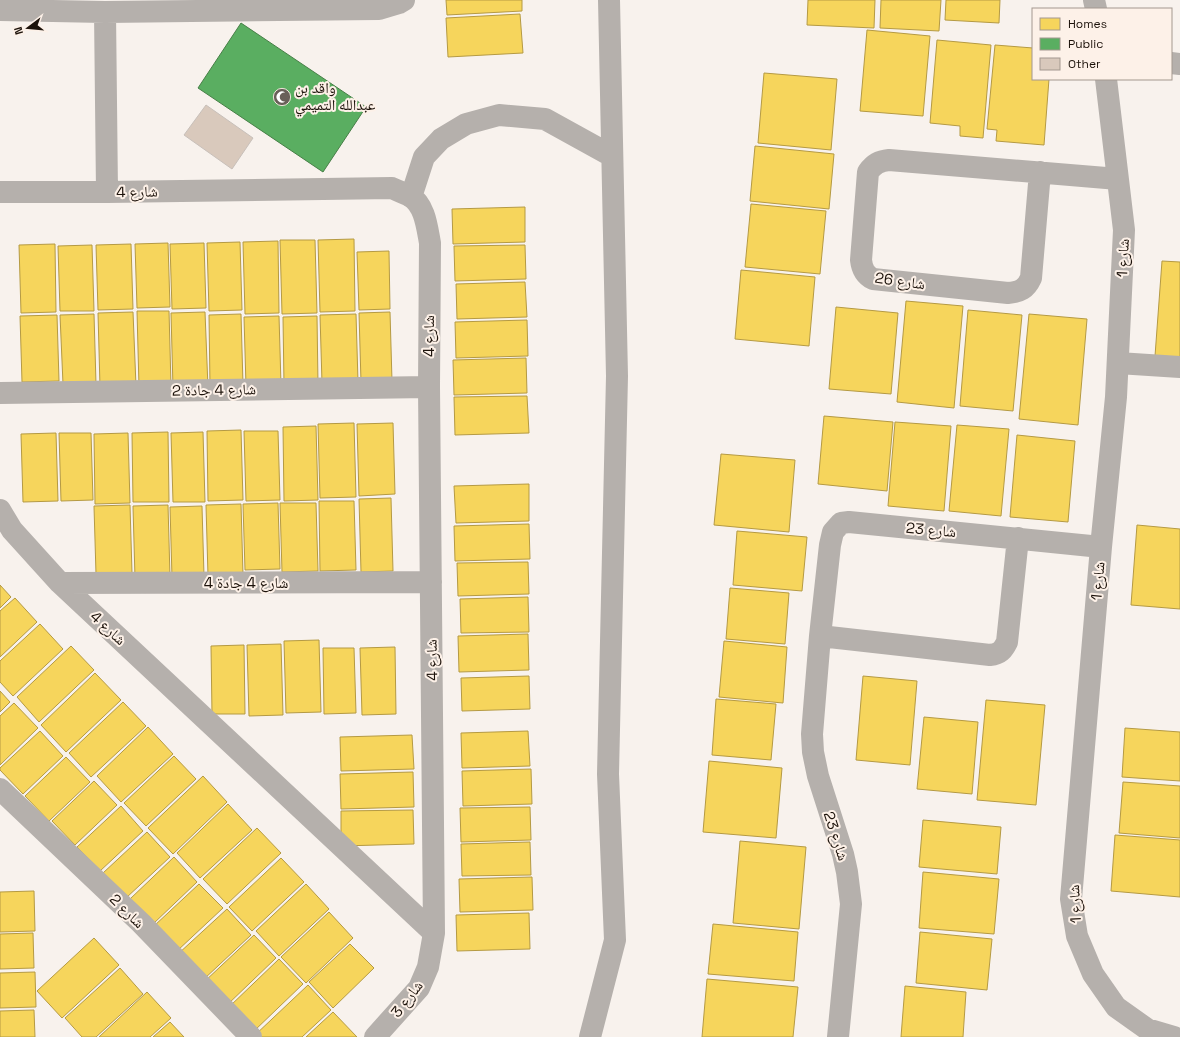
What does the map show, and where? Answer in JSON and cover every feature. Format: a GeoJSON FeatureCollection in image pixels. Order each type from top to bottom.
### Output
{"type":"FeatureCollection","features":[{"type":"Feature","properties":{"kind":"street"},"geometry":{"type":"LineString","coordinates":[[0,10],[104,12],[379,9],[404,0]]}},
{"type":"Feature","properties":{"kind":"street"},"geometry":{"type":"LineString","coordinates":[[590,1037],[615,940],[608,774],[617,376],[609,0]]}},
{"type":"Feature","properties":{"kind":"street"},"geometry":{"type":"LineString","coordinates":[[104,12],[106,192]]}},
{"type":"Feature","properties":{"kind":"street","name":"شارع 1"},"geometry":{"type":"LineString","coordinates":[[1106,80],[1124,230],[1118,363],[1101,546],[1072,899],[1077,936],[1093,974],[1116,1007],[1147,1028],[1174,1037]]}},
{"type":"Feature","properties":{"kind":"street"},"geometry":{"type":"LineString","coordinates":[[411,197],[424,157],[441,139],[466,124],[499,116],[545,119],[612,156]]}},
{"type":"Feature","properties":{"kind":"street","name":"شارع 26"},"geometry":{"type":"LineString","coordinates":[[1040,172],[1031,278],[1028,286],[1023,289],[1008,293],[873,279],[867,276],[864,271],[861,260],[868,172],[874,164],[880,161],[889,160],[1040,172],[1118,179]]}},
{"type":"Feature","properties":{"kind":"street","name":"شارع 4"},"geometry":{"type":"LineString","coordinates":[[0,192],[392,188],[411,197],[420,208],[427,224],[430,243],[429,387],[434,934]]}},
{"type":"Feature","properties":{"kind":"street"},"geometry":{"type":"LineString","coordinates":[[1118,363],[1180,367]]}},
{"type":"Feature","properties":{"kind":"street","name":"شارع 4 جادة 2"},"geometry":{"type":"LineString","coordinates":[[0,393],[429,387]]}},
{"type":"Feature","properties":{"kind":"street","name":"شارع 4"},"geometry":{"type":"LineString","coordinates":[[0,510],[12,530],[60,583],[434,934]]}},
{"type":"Feature","properties":{"kind":"street","name":"شارع 23"},"geometry":{"type":"LineString","coordinates":[[838,1037],[851,904],[848,872],[827,807],[812,752],[812,734],[820,636],[830,545],[833,532],[841,523],[849,522],[1101,546]]}},
{"type":"Feature","properties":{"kind":"street"},"geometry":{"type":"LineString","coordinates":[[820,636],[990,655],[999,653],[1003,650],[1007,642],[1018,538]]}},
{"type":"Feature","properties":{"kind":"street","name":"شارع 4 جادة 4"},"geometry":{"type":"LineString","coordinates":[[60,583],[431,582]]}},
{"type":"Feature","properties":{"kind":"street","name":"شارع 2"},"geometry":{"type":"LineString","coordinates":[[0,789],[141,924],[251,1037]]}},
{"type":"Feature","properties":{"kind":"street","name":"شارع 3"},"geometry":{"type":"LineString","coordinates":[[375,1037],[419,988],[428,967],[434,934]]}},
{"type":"Feature","properties":{"kind":"building: Homes"},"geometry":{"type":"Polygon","coordinates":[[[446,0],[522,0],[522,11],[447,15],[446,0]]]}},
{"type":"Feature","properties":{"kind":"building: Homes"},"geometry":{"type":"Polygon","coordinates":[[[808,0],[875,0],[874,28],[807,25],[808,0]]]}},
{"type":"Feature","properties":{"kind":"building: Homes"},"geometry":{"type":"Polygon","coordinates":[[[881,0],[941,0],[939,31],[880,28],[881,0]]]}},
{"type":"Feature","properties":{"kind":"building: Homes"},"geometry":{"type":"Polygon","coordinates":[[[946,0],[1000,0],[999,23],[945,20],[946,0]]]}},
{"type":"Feature","properties":{"kind":"building: Homes"},"geometry":{"type":"Polygon","coordinates":[[[520,14],[523,53],[448,57],[446,18],[520,14]]]}},
{"type":"Feature","properties":{"kind":"building: Homes"},"geometry":{"type":"Polygon","coordinates":[[[867,30],[930,36],[923,116],[860,111],[867,30]]]}},
{"type":"Feature","properties":{"kind":"building: Homes"},"geometry":{"type":"Polygon","coordinates":[[[937,40],[991,45],[983,138],[960,136],[960,126],[930,123],[937,40]]]}},
{"type":"Feature","properties":{"kind":"building: Homes"},"geometry":{"type":"Polygon","coordinates":[[[995,45],[1032,48],[1032,80],[1049,80],[1044,145],[996,141],[997,130],[987,129],[995,45]]]}},
{"type":"Feature","properties":{"kind":"building: Homes"},"geometry":{"type":"Polygon","coordinates":[[[764,73],[837,79],[831,150],[758,143],[764,73]]]}},
{"type":"Feature","properties":{"kind":"building: Homes"},"geometry":{"type":"Polygon","coordinates":[[[755,146],[834,154],[829,209],[750,201],[755,146]]]}},
{"type":"Feature","properties":{"kind":"building: Homes"},"geometry":{"type":"Polygon","coordinates":[[[751,204],[826,211],[820,274],[745,267],[751,204]]]}},
{"type":"Feature","properties":{"kind":"building: Homes"},"geometry":{"type":"Polygon","coordinates":[[[525,207],[525,242],[453,244],[452,209],[525,207]]]}},
{"type":"Feature","properties":{"kind":"building: Homes"},"geometry":{"type":"Polygon","coordinates":[[[354,239],[355,311],[320,312],[318,240],[354,239]]]}},
{"type":"Feature","properties":{"kind":"building: Homes"},"geometry":{"type":"Polygon","coordinates":[[[280,240],[315,240],[317,313],[282,314],[280,240]]]}},
{"type":"Feature","properties":{"kind":"building: Homes"},"geometry":{"type":"Polygon","coordinates":[[[278,241],[279,313],[245,314],[243,242],[278,241]]]}},
{"type":"Feature","properties":{"kind":"building: Homes"},"geometry":{"type":"Polygon","coordinates":[[[240,242],[242,310],[209,311],[207,243],[240,242]]]}},
{"type":"Feature","properties":{"kind":"building: Homes"},"geometry":{"type":"Polygon","coordinates":[[[168,243],[170,307],[137,308],[135,244],[168,243]]]}},
{"type":"Feature","properties":{"kind":"building: Homes"},"geometry":{"type":"Polygon","coordinates":[[[204,243],[206,308],[172,309],[170,244],[204,243]]]}},
{"type":"Feature","properties":{"kind":"building: Homes"},"geometry":{"type":"Polygon","coordinates":[[[55,244],[56,312],[21,313],[19,245],[55,244]]]}},
{"type":"Feature","properties":{"kind":"building: Homes"},"geometry":{"type":"Polygon","coordinates":[[[131,244],[133,309],[98,310],[96,245],[131,244]]]}},
{"type":"Feature","properties":{"kind":"building: Homes"},"geometry":{"type":"Polygon","coordinates":[[[92,245],[94,311],[60,311],[58,246],[92,245]]]}},
{"type":"Feature","properties":{"kind":"building: Homes"},"geometry":{"type":"Polygon","coordinates":[[[525,245],[526,279],[455,281],[454,246],[525,245]]]}},
{"type":"Feature","properties":{"kind":"building: Homes"},"geometry":{"type":"Polygon","coordinates":[[[389,251],[390,309],[359,310],[357,252],[389,251]]]}},
{"type":"Feature","properties":{"kind":"building: Homes"},"geometry":{"type":"Polygon","coordinates":[[[1162,261],[1180,262],[1180,357],[1155,356],[1162,261]]]}},
{"type":"Feature","properties":{"kind":"building: Homes"},"geometry":{"type":"Polygon","coordinates":[[[741,270],[815,277],[809,346],[735,339],[741,270]]]}},
{"type":"Feature","properties":{"kind":"building: Homes"},"geometry":{"type":"Polygon","coordinates":[[[525,282],[527,317],[457,319],[456,284],[525,282]]]}},
{"type":"Feature","properties":{"kind":"building: Homes"},"geometry":{"type":"Polygon","coordinates":[[[906,301],[963,306],[954,408],[897,402],[906,301]]]}},
{"type":"Feature","properties":{"kind":"building: Homes"},"geometry":{"type":"Polygon","coordinates":[[[836,307],[898,313],[891,394],[829,389],[836,307]]]}},
{"type":"Feature","properties":{"kind":"building: Homes"},"geometry":{"type":"Polygon","coordinates":[[[968,310],[1022,315],[1013,411],[960,406],[968,310]]]}},
{"type":"Feature","properties":{"kind":"building: Homes"},"geometry":{"type":"Polygon","coordinates":[[[137,311],[169,311],[171,386],[139,387],[137,311]]]}},
{"type":"Feature","properties":{"kind":"building: Homes"},"geometry":{"type":"Polygon","coordinates":[[[133,312],[136,386],[100,387],[98,313],[133,312]]]}},
{"type":"Feature","properties":{"kind":"building: Homes"},"geometry":{"type":"Polygon","coordinates":[[[205,312],[208,388],[173,388],[171,313],[205,312]]]}},
{"type":"Feature","properties":{"kind":"building: Homes"},"geometry":{"type":"Polygon","coordinates":[[[390,312],[392,381],[361,382],[359,313],[390,312]]]}},
{"type":"Feature","properties":{"kind":"building: Homes"},"geometry":{"type":"Polygon","coordinates":[[[94,314],[96,384],[63,384],[60,315],[94,314]]]}},
{"type":"Feature","properties":{"kind":"building: Homes"},"geometry":{"type":"Polygon","coordinates":[[[241,314],[243,385],[210,386],[209,315],[241,314]]]}},
{"type":"Feature","properties":{"kind":"building: Homes"},"geometry":{"type":"Polygon","coordinates":[[[356,314],[358,382],[322,383],[320,315],[356,314]]]}},
{"type":"Feature","properties":{"kind":"building: Homes"},"geometry":{"type":"Polygon","coordinates":[[[1029,314],[1087,319],[1078,425],[1019,419],[1029,314]]]}},
{"type":"Feature","properties":{"kind":"building: Homes"},"geometry":{"type":"Polygon","coordinates":[[[57,315],[59,381],[22,382],[20,316],[57,315]]]}},
{"type":"Feature","properties":{"kind":"building: Homes"},"geometry":{"type":"Polygon","coordinates":[[[279,316],[281,385],[246,386],[244,317],[279,316]]]}},
{"type":"Feature","properties":{"kind":"building: Homes"},"geometry":{"type":"Polygon","coordinates":[[[317,316],[318,385],[284,385],[283,317],[317,316]]]}},
{"type":"Feature","properties":{"kind":"building: Homes"},"geometry":{"type":"Polygon","coordinates":[[[527,320],[528,356],[456,358],[455,322],[527,320]]]}},
{"type":"Feature","properties":{"kind":"building: Homes"},"geometry":{"type":"Polygon","coordinates":[[[526,358],[527,393],[454,395],[453,360],[526,358]]]}},
{"type":"Feature","properties":{"kind":"building: Homes"},"geometry":{"type":"Polygon","coordinates":[[[527,396],[529,433],[455,435],[454,397],[527,396]]]}},
{"type":"Feature","properties":{"kind":"building: Homes"},"geometry":{"type":"Polygon","coordinates":[[[824,416],[893,422],[887,491],[818,484],[824,416]]]}},
{"type":"Feature","properties":{"kind":"building: Homes"},"geometry":{"type":"Polygon","coordinates":[[[895,422],[951,426],[944,511],[888,506],[895,422]]]}},
{"type":"Feature","properties":{"kind":"building: Homes"},"geometry":{"type":"Polygon","coordinates":[[[354,423],[356,497],[320,498],[318,424],[354,423]]]}},
{"type":"Feature","properties":{"kind":"building: Homes"},"geometry":{"type":"Polygon","coordinates":[[[393,423],[395,494],[359,496],[357,424],[393,423]]]}},
{"type":"Feature","properties":{"kind":"building: Homes"},"geometry":{"type":"Polygon","coordinates":[[[957,425],[1009,429],[1001,516],[949,511],[957,425]]]}},
{"type":"Feature","properties":{"kind":"building: Homes"},"geometry":{"type":"Polygon","coordinates":[[[316,426],[318,500],[284,501],[283,427],[316,426]]]}},
{"type":"Feature","properties":{"kind":"building: Homes"},"geometry":{"type":"Polygon","coordinates":[[[241,430],[243,500],[208,501],[207,431],[241,430]]]}},
{"type":"Feature","properties":{"kind":"building: Homes"},"geometry":{"type":"Polygon","coordinates":[[[244,431],[278,431],[280,500],[246,501],[244,431]]]}},
{"type":"Feature","properties":{"kind":"building: Homes"},"geometry":{"type":"Polygon","coordinates":[[[168,432],[169,502],[133,502],[132,433],[168,432]]]}},
{"type":"Feature","properties":{"kind":"building: Homes"},"geometry":{"type":"Polygon","coordinates":[[[203,432],[205,502],[173,502],[171,433],[203,432]]]}},
{"type":"Feature","properties":{"kind":"building: Homes"},"geometry":{"type":"Polygon","coordinates":[[[56,433],[58,501],[23,502],[21,434],[56,433]]]}},
{"type":"Feature","properties":{"kind":"building: Homes"},"geometry":{"type":"Polygon","coordinates":[[[59,433],[91,433],[93,500],[61,501],[59,433]]]}},
{"type":"Feature","properties":{"kind":"building: Homes"},"geometry":{"type":"Polygon","coordinates":[[[128,433],[130,503],[95,504],[94,434],[128,433]]]}},
{"type":"Feature","properties":{"kind":"building: Homes"},"geometry":{"type":"Polygon","coordinates":[[[1017,435],[1075,441],[1068,522],[1010,517],[1017,435]]]}},
{"type":"Feature","properties":{"kind":"building: Homes"},"geometry":{"type":"Polygon","coordinates":[[[721,454],[795,460],[789,532],[714,525],[721,454]]]}},
{"type":"Feature","properties":{"kind":"building: Homes"},"geometry":{"type":"Polygon","coordinates":[[[529,484],[529,521],[456,523],[454,486],[529,484]]]}},
{"type":"Feature","properties":{"kind":"building: Homes"},"geometry":{"type":"Polygon","coordinates":[[[391,498],[393,571],[361,572],[359,499],[391,498]]]}},
{"type":"Feature","properties":{"kind":"building: Homes"},"geometry":{"type":"Polygon","coordinates":[[[319,501],[354,501],[356,570],[320,571],[319,501]]]}},
{"type":"Feature","properties":{"kind":"building: Homes"},"geometry":{"type":"Polygon","coordinates":[[[278,503],[280,569],[245,570],[243,504],[278,503]]]}},
{"type":"Feature","properties":{"kind":"building: Homes"},"geometry":{"type":"Polygon","coordinates":[[[280,503],[316,503],[318,571],[282,572],[280,503]]]}},
{"type":"Feature","properties":{"kind":"building: Homes"},"geometry":{"type":"Polygon","coordinates":[[[241,504],[243,575],[208,576],[206,505],[241,504]]]}},
{"type":"Feature","properties":{"kind":"building: Homes"},"geometry":{"type":"Polygon","coordinates":[[[130,505],[132,573],[96,574],[94,506],[130,505]]]}},
{"type":"Feature","properties":{"kind":"building: Homes"},"geometry":{"type":"Polygon","coordinates":[[[168,505],[170,577],[135,578],[133,506],[168,505]]]}},
{"type":"Feature","properties":{"kind":"building: Homes"},"geometry":{"type":"Polygon","coordinates":[[[202,506],[204,576],[172,577],[170,507],[202,506]]]}},
{"type":"Feature","properties":{"kind":"building: Homes"},"geometry":{"type":"Polygon","coordinates":[[[529,524],[530,559],[455,561],[454,526],[529,524]]]}},
{"type":"Feature","properties":{"kind":"building: Homes"},"geometry":{"type":"Polygon","coordinates":[[[1137,525],[1180,529],[1180,609],[1131,605],[1137,525]]]}},
{"type":"Feature","properties":{"kind":"building: Homes"},"geometry":{"type":"Polygon","coordinates":[[[737,531],[807,537],[802,591],[733,585],[737,531]]]}},
{"type":"Feature","properties":{"kind":"building: Homes"},"geometry":{"type":"Polygon","coordinates":[[[528,562],[529,594],[458,596],[457,563],[528,562]]]}},
{"type":"Feature","properties":{"kind":"building: Homes"},"geometry":{"type":"Polygon","coordinates":[[[0,585],[11,597],[0,608],[0,585]]]}},
{"type":"Feature","properties":{"kind":"building: Homes"},"geometry":{"type":"Polygon","coordinates":[[[730,588],[789,593],[785,644],[726,639],[730,588]]]}},
{"type":"Feature","properties":{"kind":"building: Homes"},"geometry":{"type":"Polygon","coordinates":[[[528,597],[529,632],[461,633],[460,599],[528,597]]]}},
{"type":"Feature","properties":{"kind":"building: Homes"},"geometry":{"type":"Polygon","coordinates":[[[15,598],[37,622],[0,657],[0,611],[15,598]]]}},
{"type":"Feature","properties":{"kind":"building: Homes"},"geometry":{"type":"Polygon","coordinates":[[[40,624],[63,649],[13,696],[0,682],[0,661],[40,624]]]}},
{"type":"Feature","properties":{"kind":"building: Homes"},"geometry":{"type":"Polygon","coordinates":[[[528,634],[529,670],[459,672],[458,636],[528,634]]]}},
{"type":"Feature","properties":{"kind":"building: Homes"},"geometry":{"type":"Polygon","coordinates":[[[319,640],[321,712],[286,713],[284,641],[319,640]]]}},
{"type":"Feature","properties":{"kind":"building: Homes"},"geometry":{"type":"Polygon","coordinates":[[[724,641],[787,647],[783,703],[719,697],[724,641]]]}},
{"type":"Feature","properties":{"kind":"building: Homes"},"geometry":{"type":"Polygon","coordinates":[[[281,644],[283,715],[249,716],[247,645],[281,644]]]}},
{"type":"Feature","properties":{"kind":"building: Homes"},"geometry":{"type":"Polygon","coordinates":[[[244,645],[245,714],[212,714],[211,646],[244,645]]]}},
{"type":"Feature","properties":{"kind":"building: Homes"},"geometry":{"type":"Polygon","coordinates":[[[71,646],[94,670],[39,722],[17,697],[71,646]]]}},
{"type":"Feature","properties":{"kind":"building: Homes"},"geometry":{"type":"Polygon","coordinates":[[[395,647],[396,714],[362,715],[360,648],[395,647]]]}},
{"type":"Feature","properties":{"kind":"building: Homes"},"geometry":{"type":"Polygon","coordinates":[[[323,648],[354,648],[356,713],[324,714],[323,648]]]}},
{"type":"Feature","properties":{"kind":"building: Homes"},"geometry":{"type":"Polygon","coordinates":[[[95,673],[121,700],[66,752],[41,725],[95,673]]]}},
{"type":"Feature","properties":{"kind":"building: Homes"},"geometry":{"type":"Polygon","coordinates":[[[529,676],[530,709],[462,711],[461,678],[529,676]]]}},
{"type":"Feature","properties":{"kind":"building: Homes"},"geometry":{"type":"Polygon","coordinates":[[[863,676],[917,681],[910,765],[856,760],[863,676]]]}},
{"type":"Feature","properties":{"kind":"building: Homes"},"geometry":{"type":"Polygon","coordinates":[[[0,691],[10,702],[0,712],[0,691]]]}},
{"type":"Feature","properties":{"kind":"building: Homes"},"geometry":{"type":"Polygon","coordinates":[[[716,699],[776,704],[771,760],[712,755],[716,699]]]}},
{"type":"Feature","properties":{"kind":"building: Homes"},"geometry":{"type":"Polygon","coordinates":[[[986,700],[1045,705],[1036,805],[977,800],[986,700]]]}},
{"type":"Feature","properties":{"kind":"building: Homes"},"geometry":{"type":"Polygon","coordinates":[[[123,702],[146,726],[91,777],[69,753],[123,702]]]}},
{"type":"Feature","properties":{"kind":"building: Homes"},"geometry":{"type":"Polygon","coordinates":[[[14,703],[38,728],[0,765],[0,716],[14,703]]]}},
{"type":"Feature","properties":{"kind":"building: Homes"},"geometry":{"type":"Polygon","coordinates":[[[924,717],[978,722],[972,794],[917,789],[924,717]]]}},
{"type":"Feature","properties":{"kind":"building: Homes"},"geometry":{"type":"Polygon","coordinates":[[[148,727],[173,754],[121,802],[97,776],[148,727]]]}},
{"type":"Feature","properties":{"kind":"building: Homes"},"geometry":{"type":"Polygon","coordinates":[[[1125,728],[1180,732],[1180,781],[1122,777],[1125,728]]]}},
{"type":"Feature","properties":{"kind":"building: Homes"},"geometry":{"type":"Polygon","coordinates":[[[40,731],[63,756],[23,794],[0,770],[0,768],[40,731]]]}},
{"type":"Feature","properties":{"kind":"building: Homes"},"geometry":{"type":"Polygon","coordinates":[[[528,731],[530,766],[462,768],[461,733],[528,731]]]}},
{"type":"Feature","properties":{"kind":"building: Homes"},"geometry":{"type":"Polygon","coordinates":[[[412,735],[414,769],[341,771],[340,737],[412,735]]]}},
{"type":"Feature","properties":{"kind":"building: Homes"},"geometry":{"type":"Polygon","coordinates":[[[174,756],[196,779],[146,826],[124,803],[174,756]]]}},
{"type":"Feature","properties":{"kind":"building: Homes"},"geometry":{"type":"Polygon","coordinates":[[[66,757],[90,782],[49,821],[25,796],[66,757]]]}},
{"type":"Feature","properties":{"kind":"building: Homes"},"geometry":{"type":"Polygon","coordinates":[[[709,761],[782,768],[776,838],[703,832],[709,761]]]}},
{"type":"Feature","properties":{"kind":"building: Homes"},"geometry":{"type":"Polygon","coordinates":[[[531,769],[532,804],[463,806],[462,771],[531,769]]]}},
{"type":"Feature","properties":{"kind":"building: Homes"},"geometry":{"type":"Polygon","coordinates":[[[413,772],[414,807],[341,809],[340,774],[413,772]]]}},
{"type":"Feature","properties":{"kind":"building: Homes"},"geometry":{"type":"Polygon","coordinates":[[[203,776],[227,802],[173,854],[148,828],[203,776]]]}},
{"type":"Feature","properties":{"kind":"building: Homes"},"geometry":{"type":"Polygon","coordinates":[[[94,781],[117,805],[75,845],[52,821],[94,781]]]}},
{"type":"Feature","properties":{"kind":"building: Homes"},"geometry":{"type":"Polygon","coordinates":[[[1123,782],[1180,786],[1180,838],[1119,833],[1123,782]]]}},
{"type":"Feature","properties":{"kind":"building: Homes"},"geometry":{"type":"Polygon","coordinates":[[[228,804],[252,830],[200,878],[177,853],[228,804]]]}},
{"type":"Feature","properties":{"kind":"building: Homes"},"geometry":{"type":"Polygon","coordinates":[[[121,806],[143,831],[100,871],[77,847],[121,806]]]}},
{"type":"Feature","properties":{"kind":"building: Homes"},"geometry":{"type":"Polygon","coordinates":[[[530,807],[531,840],[461,842],[460,808],[530,807]]]}},
{"type":"Feature","properties":{"kind":"building: Homes"},"geometry":{"type":"Polygon","coordinates":[[[413,810],[414,844],[341,846],[341,811],[413,810]]]}},
{"type":"Feature","properties":{"kind":"building: Homes"},"geometry":{"type":"Polygon","coordinates":[[[923,820],[1001,827],[997,874],[919,867],[923,820]]]}},
{"type":"Feature","properties":{"kind":"building: Homes"},"geometry":{"type":"Polygon","coordinates":[[[257,828],[281,853],[227,904],[203,879],[257,828]]]}},
{"type":"Feature","properties":{"kind":"building: Homes"},"geometry":{"type":"Polygon","coordinates":[[[147,832],[170,857],[126,898],[103,873],[147,832]]]}},
{"type":"Feature","properties":{"kind":"building: Homes"},"geometry":{"type":"Polygon","coordinates":[[[1115,835],[1180,840],[1180,897],[1111,891],[1115,835]]]}},
{"type":"Feature","properties":{"kind":"building: Homes"},"geometry":{"type":"Polygon","coordinates":[[[740,841],[806,847],[799,929],[733,923],[740,841]]]}},
{"type":"Feature","properties":{"kind":"building: Homes"},"geometry":{"type":"Polygon","coordinates":[[[530,842],[531,875],[462,876],[461,844],[530,842]]]}},
{"type":"Feature","properties":{"kind":"building: Homes"},"geometry":{"type":"Polygon","coordinates":[[[174,857],[197,882],[153,924],[130,899],[174,857]]]}},
{"type":"Feature","properties":{"kind":"building: Homes"},"geometry":{"type":"Polygon","coordinates":[[[281,858],[304,882],[252,931],[229,907],[281,858]]]}},
{"type":"Feature","properties":{"kind":"building: Homes"},"geometry":{"type":"Polygon","coordinates":[[[923,872],[999,879],[994,934],[919,928],[923,872]]]}},
{"type":"Feature","properties":{"kind":"building: Homes"},"geometry":{"type":"Polygon","coordinates":[[[532,877],[533,910],[460,912],[459,879],[532,877]]]}},
{"type":"Feature","properties":{"kind":"building: Homes"},"geometry":{"type":"Polygon","coordinates":[[[199,884],[223,908],[177,951],[154,926],[199,884]]]}},
{"type":"Feature","properties":{"kind":"building: Homes"},"geometry":{"type":"Polygon","coordinates":[[[306,884],[329,909],[279,956],[256,931],[306,884]]]}},
{"type":"Feature","properties":{"kind":"building: Homes"},"geometry":{"type":"Polygon","coordinates":[[[34,891],[35,931],[0,932],[0,892],[34,891]]]}},
{"type":"Feature","properties":{"kind":"building: Homes"},"geometry":{"type":"Polygon","coordinates":[[[227,909],[251,935],[203,980],[178,954],[227,909]]]}},
{"type":"Feature","properties":{"kind":"building: Homes"},"geometry":{"type":"Polygon","coordinates":[[[329,912],[353,938],[306,983],[281,957],[329,912]]]}},
{"type":"Feature","properties":{"kind":"building: Homes"},"geometry":{"type":"Polygon","coordinates":[[[529,913],[530,949],[457,951],[456,915],[529,913]]]}},
{"type":"Feature","properties":{"kind":"building: Homes"},"geometry":{"type":"Polygon","coordinates":[[[713,924],[798,932],[794,981],[708,974],[713,924]]]}},
{"type":"Feature","properties":{"kind":"building: Homes"},"geometry":{"type":"Polygon","coordinates":[[[920,932],[992,939],[987,990],[916,983],[920,932]]]}},
{"type":"Feature","properties":{"kind":"building: Homes"},"geometry":{"type":"Polygon","coordinates":[[[33,933],[34,968],[0,969],[0,934],[33,933]]]}},
{"type":"Feature","properties":{"kind":"building: Homes"},"geometry":{"type":"Polygon","coordinates":[[[254,935],[276,958],[226,1006],[204,982],[254,935]]]}},
{"type":"Feature","properties":{"kind":"building: Homes"},"geometry":{"type":"Polygon","coordinates":[[[94,938],[119,965],[62,1018],[37,991],[94,938]]]}},
{"type":"Feature","properties":{"kind":"building: Homes"},"geometry":{"type":"Polygon","coordinates":[[[350,944],[374,968],[333,1008],[309,982],[350,944]]]}},
{"type":"Feature","properties":{"kind":"building: Homes"},"geometry":{"type":"Polygon","coordinates":[[[279,959],[303,984],[253,1032],[229,1007],[279,959]]]}},
{"type":"Feature","properties":{"kind":"building: Homes"},"geometry":{"type":"Polygon","coordinates":[[[120,968],[143,994],[96,1037],[82,1037],[65,1018],[120,968]]]}},
{"type":"Feature","properties":{"kind":"building: Homes"},"geometry":{"type":"Polygon","coordinates":[[[35,972],[36,1007],[0,1008],[0,973],[35,972]]]}},
{"type":"Feature","properties":{"kind":"building: Homes"},"geometry":{"type":"Polygon","coordinates":[[[707,979],[798,987],[793,1037],[702,1037],[707,979]]]}},
{"type":"Feature","properties":{"kind":"building: Homes"},"geometry":{"type":"Polygon","coordinates":[[[308,985],[331,1010],[302,1037],[254,1036],[308,985]]]}},
{"type":"Feature","properties":{"kind":"building: Homes"},"geometry":{"type":"Polygon","coordinates":[[[905,986],[966,992],[963,1037],[901,1037],[905,986]]]}},
{"type":"Feature","properties":{"kind":"building: Homes"},"geometry":{"type":"Polygon","coordinates":[[[147,992],[171,1018],[150,1037],[99,1037],[147,992]]]}},
{"type":"Feature","properties":{"kind":"building: Homes"},"geometry":{"type":"Polygon","coordinates":[[[34,1010],[35,1037],[0,1037],[0,1011],[34,1010]]]}},
{"type":"Feature","properties":{"kind":"building: Homes"},"geometry":{"type":"Polygon","coordinates":[[[333,1012],[357,1037],[306,1037],[333,1012]]]}},
{"type":"Feature","properties":{"kind":"building: Homes"},"geometry":{"type":"Polygon","coordinates":[[[170,1022],[184,1037],[153,1037],[170,1022]]]}},
{"type":"Feature","properties":{"kind":"building: Public","name":"واقد بن عبدالله التميمي"},"geometry":{"type":"Polygon","coordinates":[[[241,23],[366,107],[323,172],[198,88],[241,23]]]}},
{"type":"Feature","properties":{"kind":"building: Other"},"geometry":{"type":"Polygon","coordinates":[[[206,105],[253,138],[232,169],[184,135],[206,105]]]}},
{"type":"Feature","properties":{"kind":"place","name":"واقد بن عبدالله التميمي"},"geometry":{"type":"Point","coordinates":[282,97]}}]}
